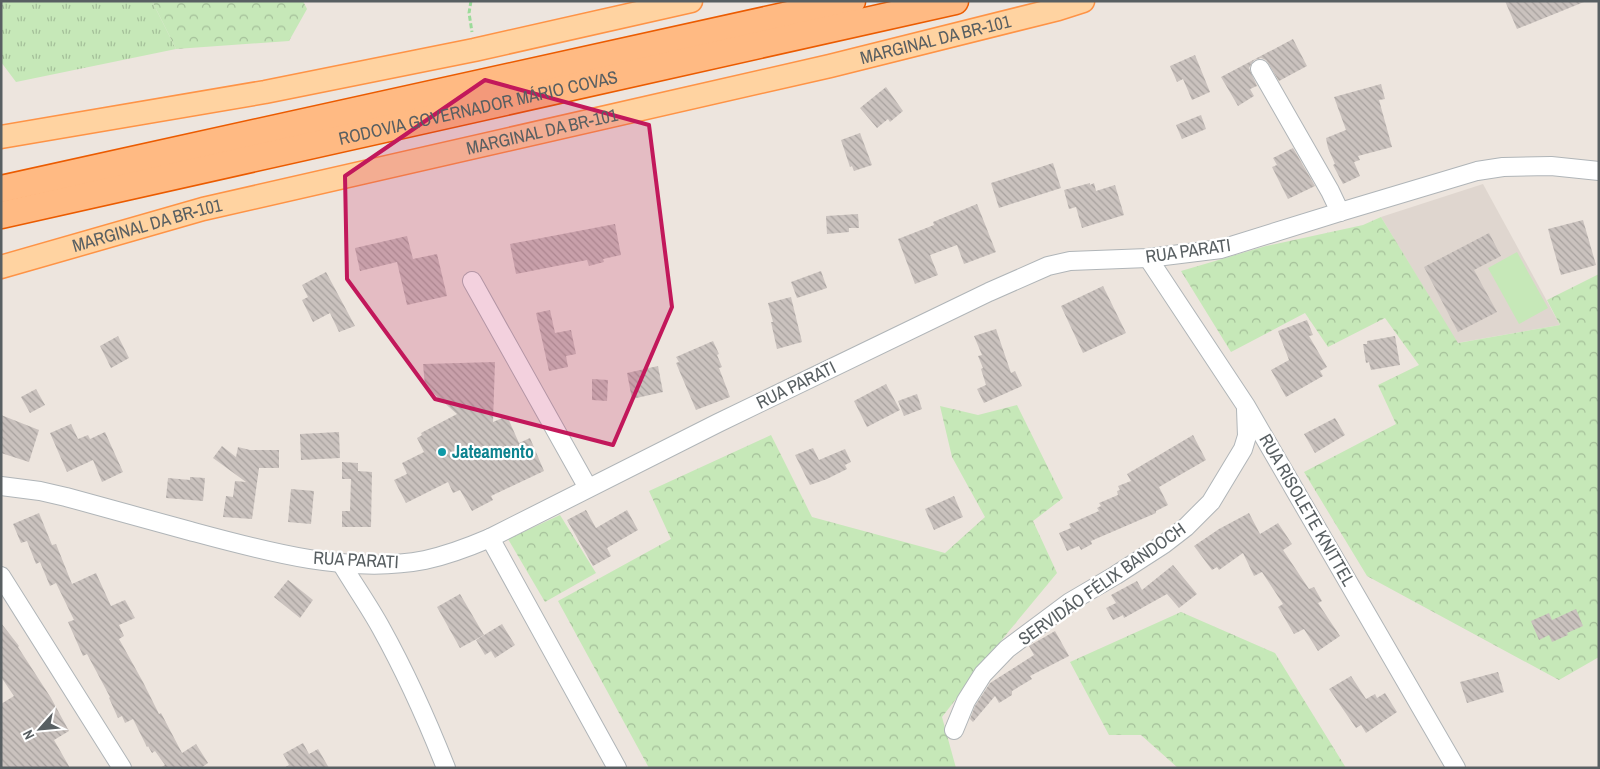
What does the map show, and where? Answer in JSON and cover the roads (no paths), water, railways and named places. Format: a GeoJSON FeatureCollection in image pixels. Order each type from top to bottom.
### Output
{"type":"FeatureCollection","features":[{"type":"Feature","properties":{"kind":"highway","name":"RODOVIA GOVERNADOR MÁRIO COVAS"},"geometry":{"type":"LineString","coordinates":[[1,189],[852,1]]}},
{"type":"Feature","properties":{"kind":"highway","name":"RODOVIA GOVERNADOR MÁRIO COVAS"},"geometry":{"type":"LineString","coordinates":[[1,215],[955,1]]}},
{"type":"Feature","properties":{"kind":"main road"},"geometry":{"type":"LineString","coordinates":[[1,137],[265,92],[474,50],[691,1]]}},
{"type":"Feature","properties":{"kind":"main road","name":"MARGINAL DA BR-101"},"geometry":{"type":"LineString","coordinates":[[1,267],[203,208],[830,66],[1084,1]]}},
{"type":"Feature","properties":{"kind":"street"},"geometry":{"type":"LineString","coordinates":[[1260,69],[1330,191],[1340,212]]}},
{"type":"Feature","properties":{"kind":"street","name":"RUA PARATI"},"geometry":{"type":"LineString","coordinates":[[1,486],[40,491],[66,497],[252,548],[341,563],[382,565],[426,560],[468,548],[490,538],[718,423],[1025,275],[1048,266],[1070,261],[1148,258],[1222,249],[1450,178],[1494,169],[1551,166],[1599,172]]}},
{"type":"Feature","properties":{"kind":"street","name":"RUA RISOLETE KNITTEL"},"geometry":{"type":"LineString","coordinates":[[1148,258],[1246,406],[1456,768]]}},
{"type":"Feature","properties":{"kind":"street"},"geometry":{"type":"LineString","coordinates":[[472,281],[588,488]]}},
{"type":"Feature","properties":{"kind":"street","name":"SERVIDÃO FÉLIX BANDOCH"},"geometry":{"type":"LineString","coordinates":[[954,730],[966,700],[983,674],[1008,649],[1070,602],[1164,544],[1186,527],[1210,502],[1243,449],[1247,436],[1246,406]]}},
{"type":"Feature","properties":{"kind":"street"},"geometry":{"type":"LineString","coordinates":[[490,538],[618,768]]}},
{"type":"Feature","properties":{"kind":"street"},"geometry":{"type":"LineString","coordinates":[[341,563],[397,658],[420,704],[446,768]]}},
{"type":"Feature","properties":{"kind":"street"},"geometry":{"type":"LineString","coordinates":[[1,576],[122,768]]}},
{"type":"Feature","properties":{"kind":"place","name":"Jateamento"},"geometry":{"type":"Point","coordinates":[442,452]}}]}
